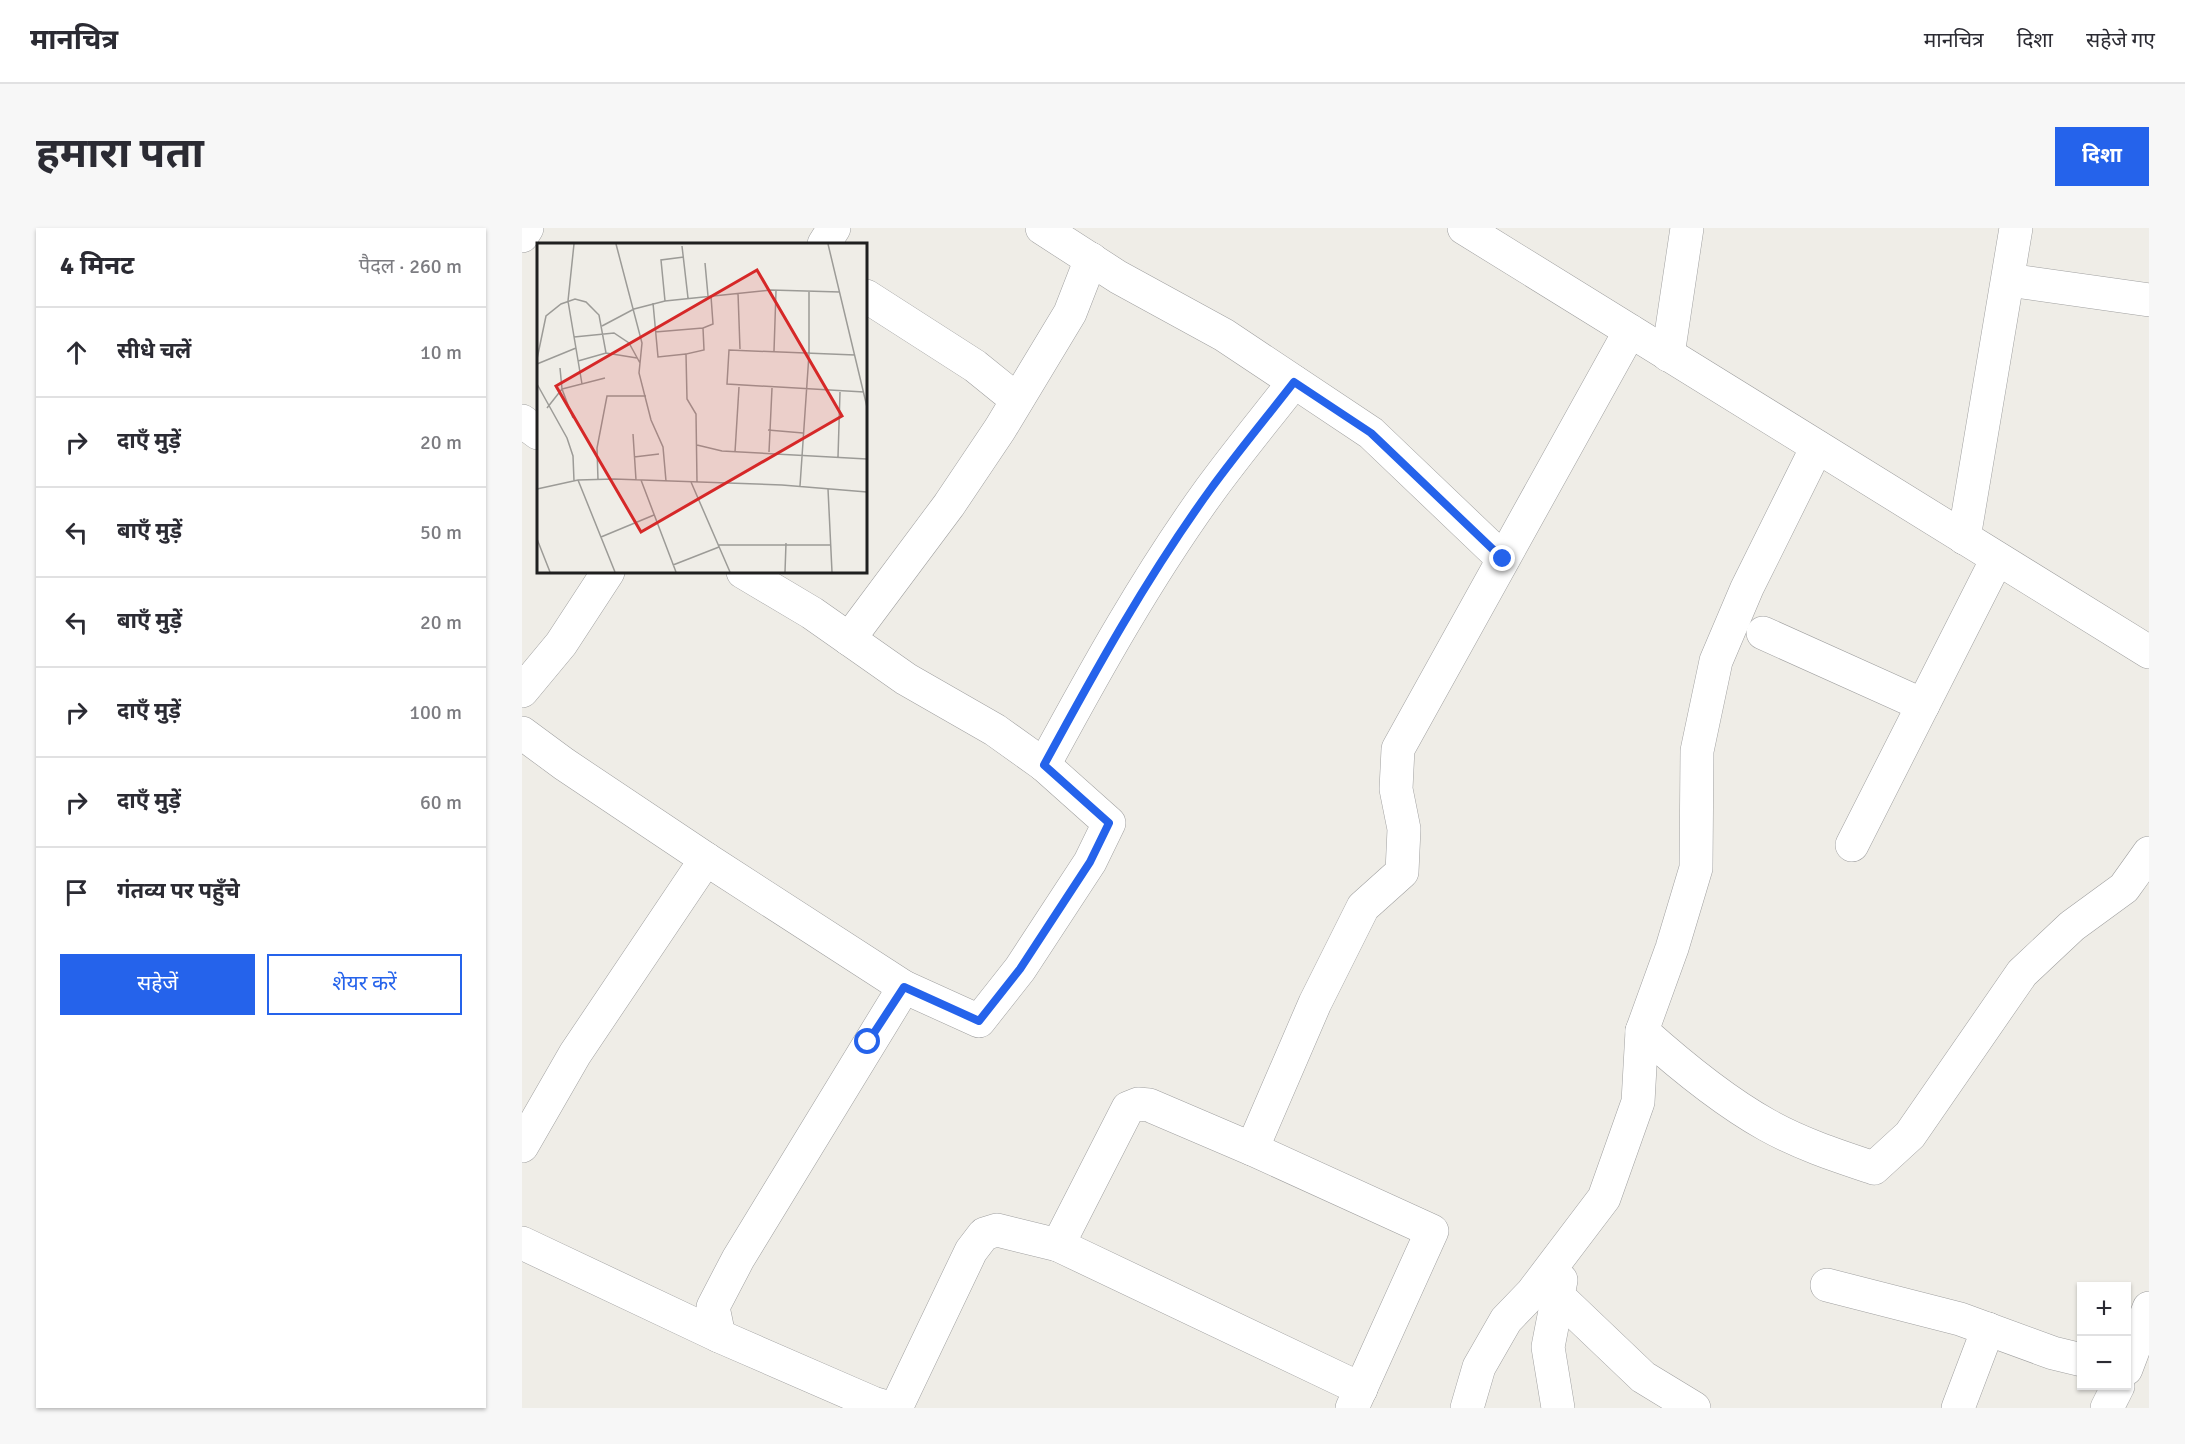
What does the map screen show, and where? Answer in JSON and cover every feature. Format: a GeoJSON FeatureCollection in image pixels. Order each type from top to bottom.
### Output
{"type":"FeatureCollection","features":[{"type":"Feature","properties":{"kind":"street"},"geometry":{"type":"LineString","coordinates":[[522,236],[527,228]]}},
{"type":"Feature","properties":{"kind":"street"},"geometry":{"type":"LineString","coordinates":[[825,243],[834,228]]}},
{"type":"Feature","properties":{"kind":"street"},"geometry":{"type":"LineString","coordinates":[[1042,228],[1091,260],[1224,335],[1371,433],[1503,559]]}},
{"type":"Feature","properties":{"kind":"street"},"geometry":{"type":"LineString","coordinates":[[1464,228],[2149,652]]}},
{"type":"Feature","properties":{"kind":"street"},"geometry":{"type":"LineString","coordinates":[[1668,355],[1687,228]]}},
{"type":"Feature","properties":{"kind":"street"},"geometry":{"type":"LineString","coordinates":[[1964,538],[2016,228]]}},
{"type":"Feature","properties":{"kind":"street"},"geometry":{"type":"LineString","coordinates":[[849,639],[949,505],[1017,400],[1070,313],[1091,260]]}},
{"type":"Feature","properties":{"kind":"street"},"geometry":{"type":"LineString","coordinates":[[2008,280],[2149,300]]}},
{"type":"Feature","properties":{"kind":"street"},"geometry":{"type":"LineString","coordinates":[[867,297],[975,366],[1017,400]]}},
{"type":"Feature","properties":{"kind":"street"},"geometry":{"type":"LineString","coordinates":[[1252,1149],[1315,1003],[1363,907],[1402,872],[1404,829],[1396,789],[1398,749],[1630,331]]}},
{"type":"Feature","properties":{"kind":"street"},"geometry":{"type":"LineString","coordinates":[[1044,765],[1116,634],[1209,491],[1294,382]]}},
{"type":"Feature","properties":{"kind":"street"},"geometry":{"type":"LineString","coordinates":[[522,421],[537,432]]}},
{"type":"Feature","properties":{"kind":"street"},"geometry":{"type":"LineString","coordinates":[[1467,1408],[1479,1367],[1506,1320],[1532,1293],[1604,1198],[1638,1102],[1642,1031],[1672,948],[1696,868],[1697,751],[1716,661],[1757,567],[1817,447]]}},
{"type":"Feature","properties":{"kind":"street"},"geometry":{"type":"LineString","coordinates":[[1852,845],[1997,559]]}},
{"type":"Feature","properties":{"kind":"street"},"geometry":{"type":"LineString","coordinates":[[522,691],[561,644],[607,573]]}},
{"type":"Feature","properties":{"kind":"street"},"geometry":{"type":"LineString","coordinates":[[522,732],[564,764],[706,859],[904,987],[979,1021],[1020,969],[1090,862],[1109,823],[1044,765],[995,730],[906,679],[849,639],[745,573]]}},
{"type":"Feature","properties":{"kind":"street"},"geometry":{"type":"LineString","coordinates":[[1763,633],[1923,705]]}},
{"type":"Feature","properties":{"kind":"street"},"geometry":{"type":"LineString","coordinates":[[1642,1031],[1682,1066],[1767,1125],[1816,1148],[1874,1168],[1910,1136],[2022,973],[2072,926],[2124,888],[2149,853]]}},
{"type":"Feature","properties":{"kind":"street"},"geometry":{"type":"LineString","coordinates":[[522,1146],[582,1044],[706,859]]}},
{"type":"Feature","properties":{"kind":"street"},"geometry":{"type":"LineString","coordinates":[[719,1336],[714,1307],[738,1259],[904,987]]}},
{"type":"Feature","properties":{"kind":"street"},"geometry":{"type":"LineString","coordinates":[[896,1408],[971,1251],[984,1234],[997,1230],[1058,1245],[1356,1399],[1432,1231],[1252,1149],[1149,1106],[1138,1104],[1128,1108],[1058,1245]]}},
{"type":"Feature","properties":{"kind":"street"},"geometry":{"type":"LineString","coordinates":[[522,1243],[719,1336],[873,1403],[890,1408]]}},
{"type":"Feature","properties":{"kind":"street"},"geometry":{"type":"LineString","coordinates":[[1558,1408],[1548,1347],[1566,1247]]}},
{"type":"Feature","properties":{"kind":"street"},"geometry":{"type":"LineString","coordinates":[[1827,1285],[1960,1319],[2053,1353],[2077,1359]]}},
{"type":"Feature","properties":{"kind":"street"},"geometry":{"type":"LineString","coordinates":[[1558,1296],[1643,1377],[1694,1408]]}},
{"type":"Feature","properties":{"kind":"street"},"geometry":{"type":"LineString","coordinates":[[2131,1359],[2149,1308]]}},
{"type":"Feature","properties":{"kind":"street"},"geometry":{"type":"LineString","coordinates":[[1958,1408],[1988,1329]]}},
{"type":"Feature","properties":{"kind":"street"},"geometry":{"type":"LineString","coordinates":[[2131,1369],[2149,1363]]}},
{"type":"Feature","properties":{"kind":"street"},"geometry":{"type":"LineString","coordinates":[[2107,1408],[2116,1390]]}},
{"type":"Feature","properties":{"kind":"route"},"geometry":{"type":"LineString","coordinates":[[868,1042],[904,987],[979,1021],[1020,969],[1090,862],[1109,823],[1044,765],[1116,634],[1209,491],[1294,382],[1371,433],[1503,559]]}}]}
